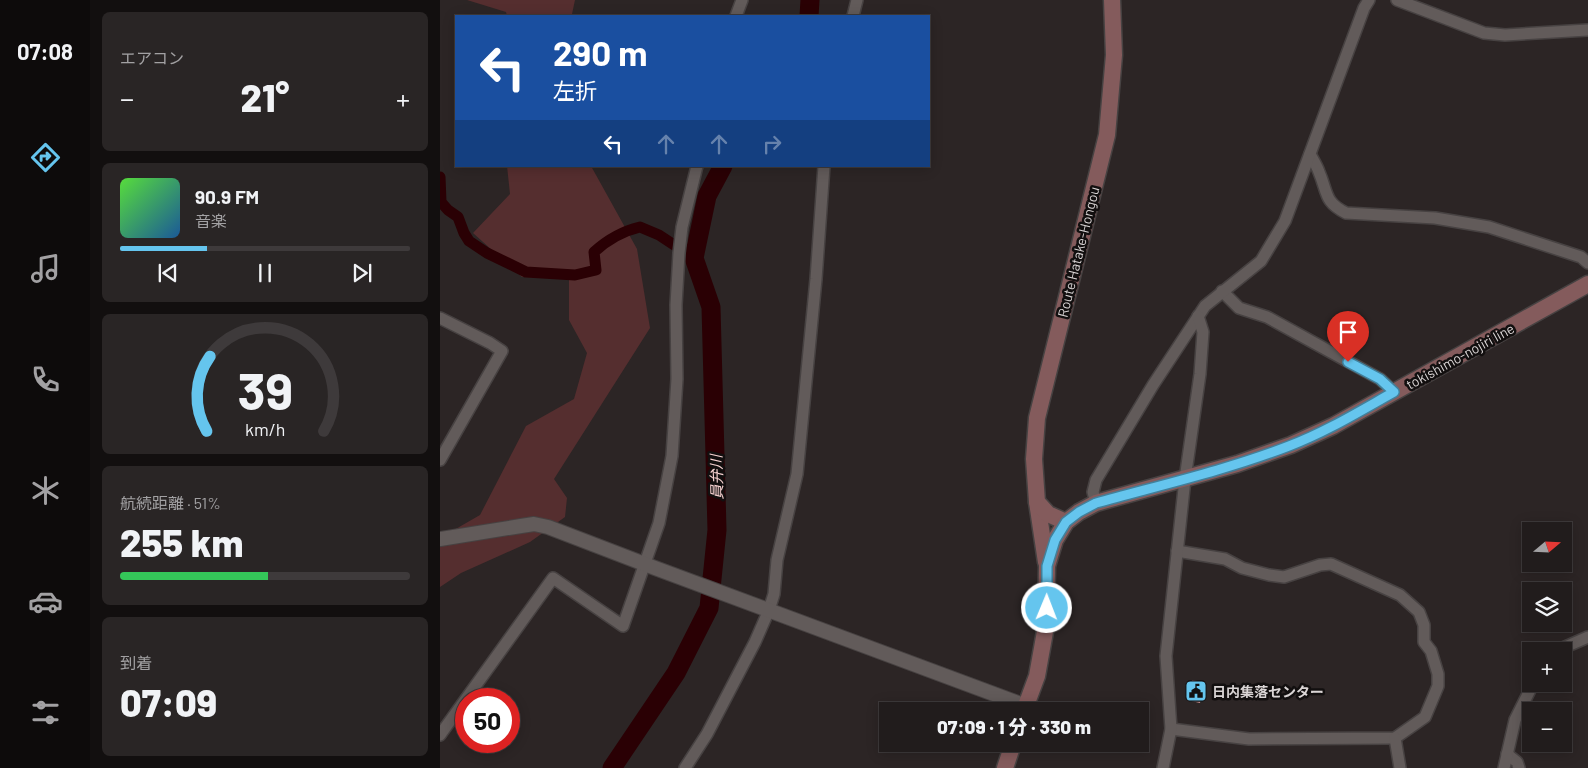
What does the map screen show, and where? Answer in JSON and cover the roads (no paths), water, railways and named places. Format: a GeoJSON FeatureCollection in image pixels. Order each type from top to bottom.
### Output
{"type":"FeatureCollection","features":[{"type":"Feature","properties":{"kind":"main road","name":"Route Hatake-Hongou"},"geometry":{"type":"LineString","coordinates":[[1047,566],[1037,502],[1034,459],[1037,418],[1107,135],[1114,55],[1112,0]]}},
{"type":"Feature","properties":{"kind":"main road","name":"tokishimo-nojiri line"},"geometry":{"type":"LineString","coordinates":[[1027,702],[1037,676],[1046,626],[1047,566],[1055,540],[1066,522],[1079,512],[1096,503],[1237,464],[1291,445],[1333,426],[1588,284]]}},
{"type":"Feature","properties":{"kind":"main road"},"geometry":{"type":"LineString","coordinates":[[1037,502],[1048,514],[1066,522]]}},
{"type":"Feature","properties":{"kind":"main road"},"geometry":{"type":"LineString","coordinates":[[1005,768],[1010,752]]}},
{"type":"Feature","properties":{"kind":"street"},"geometry":{"type":"LineString","coordinates":[[736,15],[742,0]]}},
{"type":"Feature","properties":{"kind":"street"},"geometry":{"type":"LineString","coordinates":[[852,15],[857,0]]}},
{"type":"Feature","properties":{"kind":"street"},"geometry":{"type":"LineString","coordinates":[[1096,503],[1092,492],[1096,480],[1153,384],[1198,316],[1205,306],[1222,291],[1261,261],[1284,222],[1364,8],[1369,0]]}},
{"type":"Feature","properties":{"kind":"street"},"geometry":{"type":"LineString","coordinates":[[1397,0],[1484,33],[1504,35],[1588,30]]}},
{"type":"Feature","properties":{"kind":"street"},"geometry":{"type":"LineString","coordinates":[[1310,154],[1319,170],[1328,198],[1335,208],[1346,213],[1435,218],[1489,227],[1581,257],[1588,263]]}},
{"type":"Feature","properties":{"kind":"street"},"geometry":{"type":"LineString","coordinates":[[440,735],[553,578],[623,626],[650,566],[672,456],[677,373],[676,305],[679,253],[682,227],[697,167]]}},
{"type":"Feature","properties":{"kind":"street"},"geometry":{"type":"LineString","coordinates":[[685,768],[707,734],[755,642],[764,608],[774,594],[777,560],[796,474],[816,279],[824,167]]}},
{"type":"Feature","properties":{"kind":"street"},"geometry":{"type":"LineString","coordinates":[[1222,291],[1239,308],[1267,317],[1380,379],[1394,392]]}},
{"type":"Feature","properties":{"kind":"street"},"geometry":{"type":"LineString","coordinates":[[1164,768],[1171,729],[1166,656],[1185,479],[1200,374],[1203,332],[1198,316]]}},
{"type":"Feature","properties":{"kind":"street"},"geometry":{"type":"LineString","coordinates":[[440,318],[502,351],[440,460]]}},
{"type":"Feature","properties":{"kind":"street"},"geometry":{"type":"LineString","coordinates":[[440,539],[534,524],[548,527],[1009,702]]}},
{"type":"Feature","properties":{"kind":"street"},"geometry":{"type":"LineString","coordinates":[[1171,729],[1257,739],[1395,738],[1425,716],[1438,686],[1438,674],[1431,651],[1424,642],[1424,625],[1419,612],[1400,595],[1331,564],[1320,565],[1284,577],[1242,568],[1225,559],[1177,551]]}},
{"type":"Feature","properties":{"kind":"street"},"geometry":{"type":"LineString","coordinates":[[1572,644],[1588,637]]}},
{"type":"Feature","properties":{"kind":"street"},"geometry":{"type":"LineString","coordinates":[[1504,768],[1515,720],[1529,692]]}},
{"type":"Feature","properties":{"kind":"street"},"geometry":{"type":"LineString","coordinates":[[1395,738],[1400,768]]}},
{"type":"Feature","properties":{"kind":"street"},"geometry":{"type":"LineString","coordinates":[[1507,754],[1517,762],[1519,768]]}},
{"type":"Feature","properties":{"kind":"waterway","name":"員弁川"},"geometry":{"type":"LineString","coordinates":[[809,15],[810,0]]}},
{"type":"Feature","properties":{"kind":"waterway","name":"員弁川"},"geometry":{"type":"LineString","coordinates":[[612,768],[676,673],[709,608],[717,530],[711,307],[694,258],[707,196],[722,167]]}},
{"type":"Feature","properties":{"kind":"waterway"},"geometry":{"type":"LineString","coordinates":[[440,177],[441,202],[458,217],[469,241],[487,253],[526,272],[575,275],[596,270],[594,252],[615,237],[640,227],[659,235],[694,258]]}},
{"type":"Feature","properties":{"kind":"place","name":"日内集落センター"},"geometry":{"type":"Point","coordinates":[1196,691]}}]}
